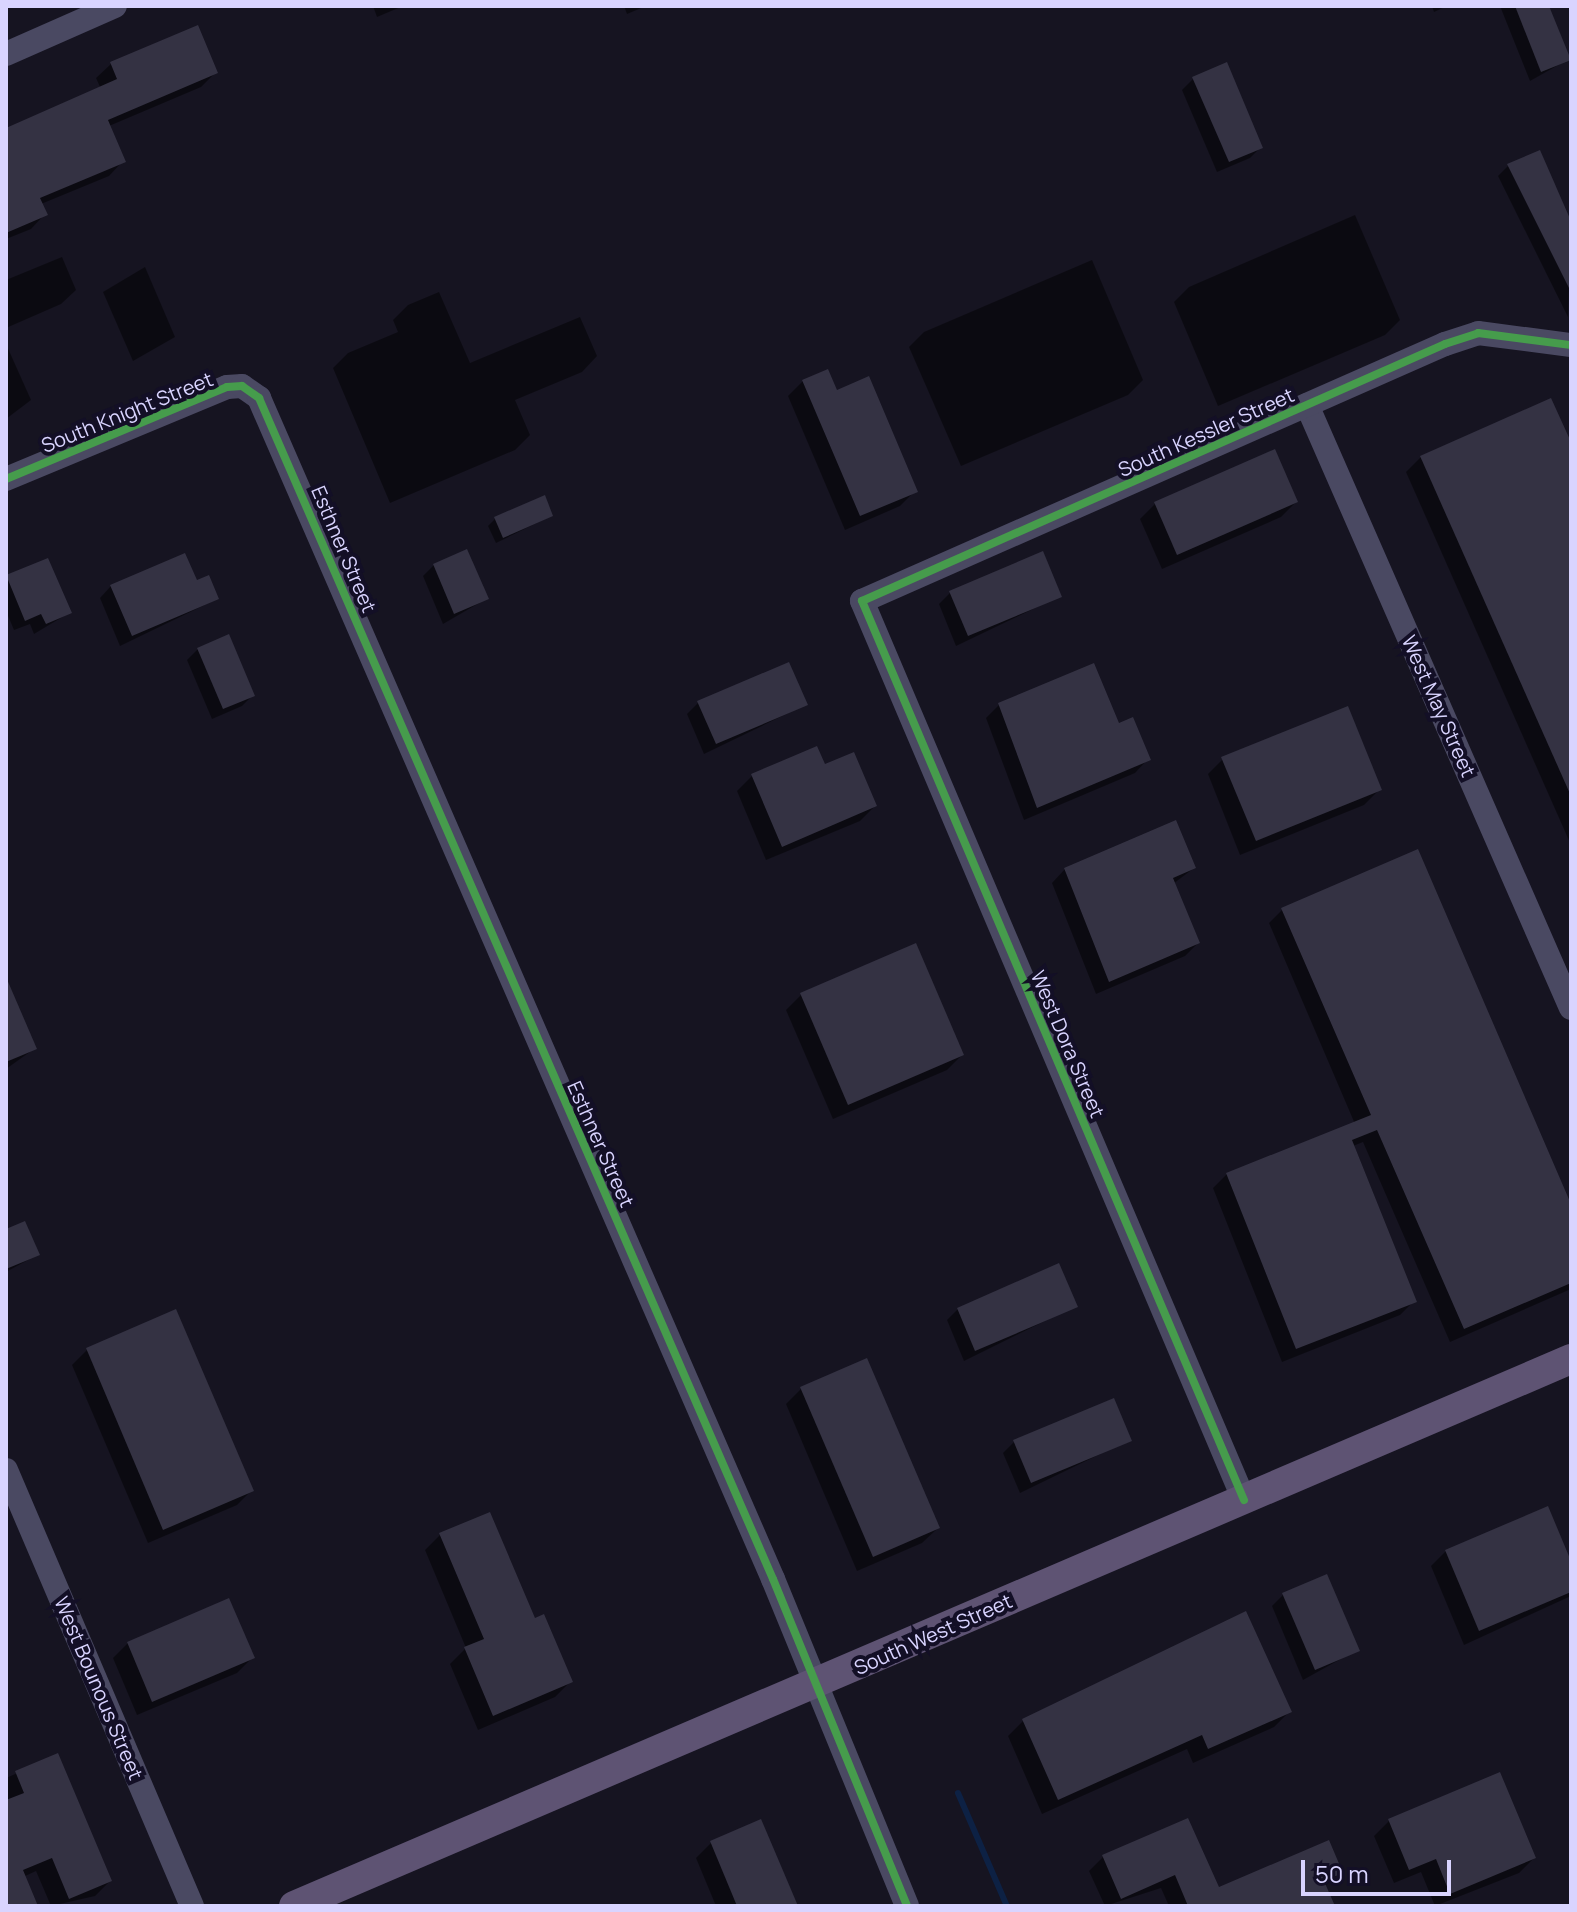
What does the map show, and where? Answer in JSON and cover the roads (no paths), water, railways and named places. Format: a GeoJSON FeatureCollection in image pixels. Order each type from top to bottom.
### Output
{"type":"FeatureCollection","features":[{"type":"Feature","properties":{"kind":"main road","name":"South West Street"},"geometry":{"type":"LineString","coordinates":[[294,1906],[813,1687],[1571,1359]]}},
{"type":"Feature","properties":{"kind":"street"},"geometry":{"type":"LineString","coordinates":[[6,54],[115,6]]}},
{"type":"Feature","properties":{"kind":"street","name":"South Kessler Street"},"geometry":{"type":"LineString","coordinates":[[862,601],[1478,333],[1571,345]]}},
{"type":"Feature","properties":{"kind":"street","name":"South Knight Street"},"geometry":{"type":"LineString","coordinates":[[6,479],[227,387],[242,386],[259,398]]}},
{"type":"Feature","properties":{"kind":"street","name":"Esthner Street"},"geometry":{"type":"LineString","coordinates":[[259,398],[773,1579],[813,1687],[907,1906]]}},
{"type":"Feature","properties":{"kind":"street","name":"West May Street"},"geometry":{"type":"LineString","coordinates":[[1307,405],[1571,1008]]}},
{"type":"Feature","properties":{"kind":"street","name":"West Dora Street"},"geometry":{"type":"LineString","coordinates":[[862,601],[1244,1500]]}},
{"type":"Feature","properties":{"kind":"street","name":"West Bounous Street"},"geometry":{"type":"LineString","coordinates":[[6,1470],[192,1906]]}},
{"type":"Feature","properties":{"kind":"waterway"},"geometry":{"type":"LineString","coordinates":[[958,1793],[1007,1906]]}}]}
